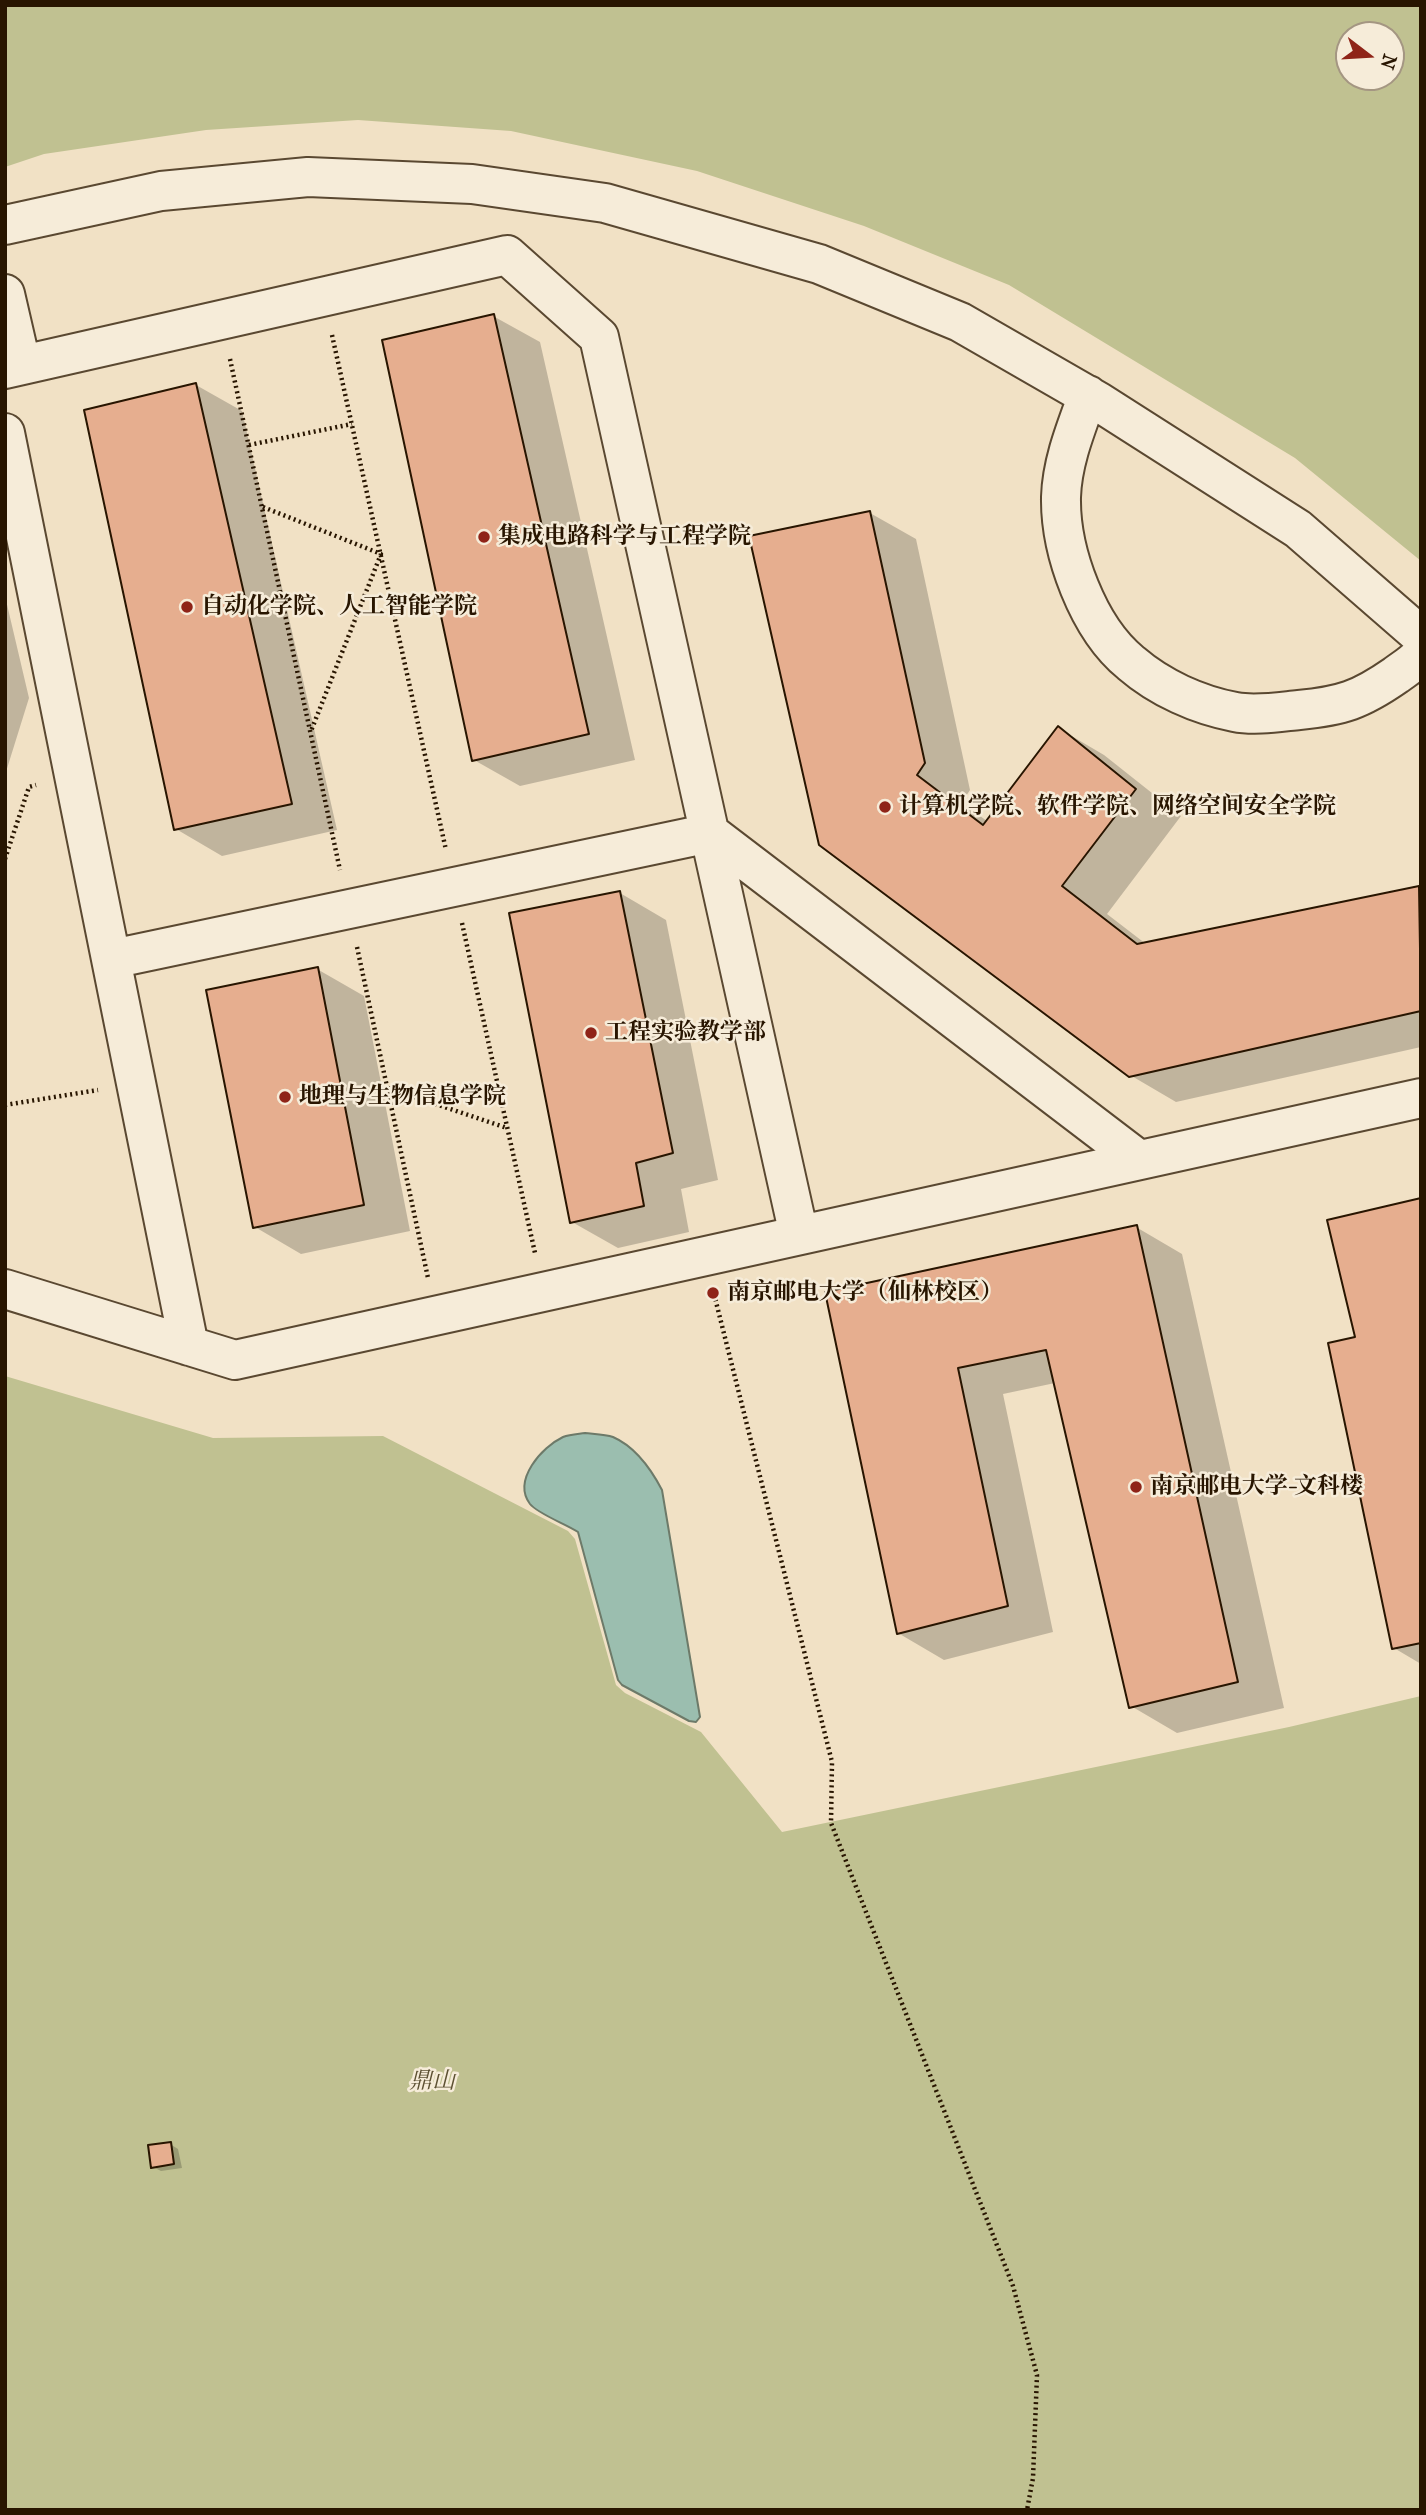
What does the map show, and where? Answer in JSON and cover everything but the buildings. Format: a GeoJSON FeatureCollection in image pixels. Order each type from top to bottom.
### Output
{"type":"FeatureCollection","features":[{"type":"Feature","properties":{"kind":"lane"},"geometry":{"type":"LineString","coordinates":[[5,225],[161,191],[308,177],[472,184],[605,203],[819,264],[960,322],[1088,395],[1298,529],[1421,636]]}},
{"type":"Feature","properties":{"kind":"lane"},"geometry":{"type":"LineString","coordinates":[[5,369],[507,256],[599,337],[799,1235]]}},
{"type":"Feature","properties":{"kind":"lane"},"geometry":{"type":"LineString","coordinates":[[5,294],[17,346],[5,359]]}},
{"type":"Feature","properties":{"kind":"lane"},"geometry":{"type":"LineString","coordinates":[[1088,395],[1070,444],[1061,497],[1066,551],[1082,594],[1099,626],[1129,662],[1163,685],[1201,704],[1238,713],[1265,713],[1333,707],[1364,696],[1421,655]]}},
{"type":"Feature","properties":{"kind":"lane"},"geometry":{"type":"LineString","coordinates":[[5,433],[189,1346]]}},
{"type":"Feature","properties":{"kind":"lane"},"geometry":{"type":"LineString","coordinates":[[112,959],[710,833],[1139,1160]]}},
{"type":"Feature","properties":{"kind":"lane"},"geometry":{"type":"LineString","coordinates":[[5,1289],[235,1360],[1421,1098]]}},
{"type":"Feature","properties":{"kind":"path"},"geometry":{"type":"LineString","coordinates":[[324,297],[447,855]]}},
{"type":"Feature","properties":{"kind":"path"},"geometry":{"type":"LineString","coordinates":[[222,320],[343,883]]}},
{"type":"Feature","properties":{"kind":"path"},"geometry":{"type":"LineString","coordinates":[[249,445],[352,424]]}},
{"type":"Feature","properties":{"kind":"path"},"geometry":{"type":"LineString","coordinates":[[262,507],[381,554]]}},
{"type":"Feature","properties":{"kind":"path"},"geometry":{"type":"LineString","coordinates":[[311,733],[381,554]]}},
{"type":"Feature","properties":{"kind":"path"},"geometry":{"type":"LineString","coordinates":[[5,859],[29,787],[75,776]]}},
{"type":"Feature","properties":{"kind":"path"},"geometry":{"type":"LineString","coordinates":[[459,909],[544,1292]]}},
{"type":"Feature","properties":{"kind":"path"},"geometry":{"type":"LineString","coordinates":[[355,938],[436,1315]]}},
{"type":"Feature","properties":{"kind":"path"},"geometry":{"type":"LineString","coordinates":[[5,1105],[136,1084]]}},
{"type":"Feature","properties":{"kind":"path"},"geometry":{"type":"LineString","coordinates":[[387,1088],[508,1128]]}},
{"type":"Feature","properties":{"kind":"path"},"geometry":{"type":"LineString","coordinates":[[704,1256],[832,1762],[831,1823],[1013,2286],[1037,2375],[1033,2478],[1027,2510]]}},
{"type":"Feature","properties":{"kind":"green space"},"geometry":{"type":"Polygon","coordinates":[[[5,5],[1421,5],[1421,561],[1295,458],[1009,285],[864,226],[697,171],[511,131],[358,120],[206,130],[44,154],[5,167],[5,5]]]}},
{"type":"Feature","properties":{"kind":"green space","name":"鼎山"},"geometry":{"type":"Polygon","coordinates":[[[5,1376],[213,1438],[383,1436],[568,1531],[575,1539],[616,1685],[625,1693],[701,1732],[782,1832],[1289,1727],[1421,1696],[1421,2510],[5,2510],[5,1376]]]}},
{"type":"Feature","properties":{"kind":"shaded area"},"geometry":{"type":"Polygon","coordinates":[[[585,1433],[610,1436],[621,1441],[648,1467],[662,1490],[700,1717],[696,1722],[689,1721],[622,1685],[618,1680],[578,1532],[534,1508],[525,1495],[527,1475],[546,1448],[563,1437],[585,1433]]]}},
{"type":"Feature","properties":{"kind":"place","name":"集成电路科学与工程学院"},"geometry":{"type":"Point","coordinates":[484,537]}},
{"type":"Feature","properties":{"kind":"place","name":"自动化学院、人工智能学院"},"geometry":{"type":"Point","coordinates":[187,607]}},
{"type":"Feature","properties":{"kind":"place","name":"计算机学院、软件学院、网络空间安全学院"},"geometry":{"type":"Point","coordinates":[885,807]}},
{"type":"Feature","properties":{"kind":"place","name":"工程实验教学部"},"geometry":{"type":"Point","coordinates":[591,1033]}},
{"type":"Feature","properties":{"kind":"place","name":"地理与生物信息学院"},"geometry":{"type":"Point","coordinates":[285,1097]}},
{"type":"Feature","properties":{"kind":"place","name":"南京邮电大学（仙林校区）"},"geometry":{"type":"Point","coordinates":[713,1293]}},
{"type":"Feature","properties":{"kind":"place","name":"南京邮电大学-文科楼"},"geometry":{"type":"Point","coordinates":[1136,1487]}}]}
